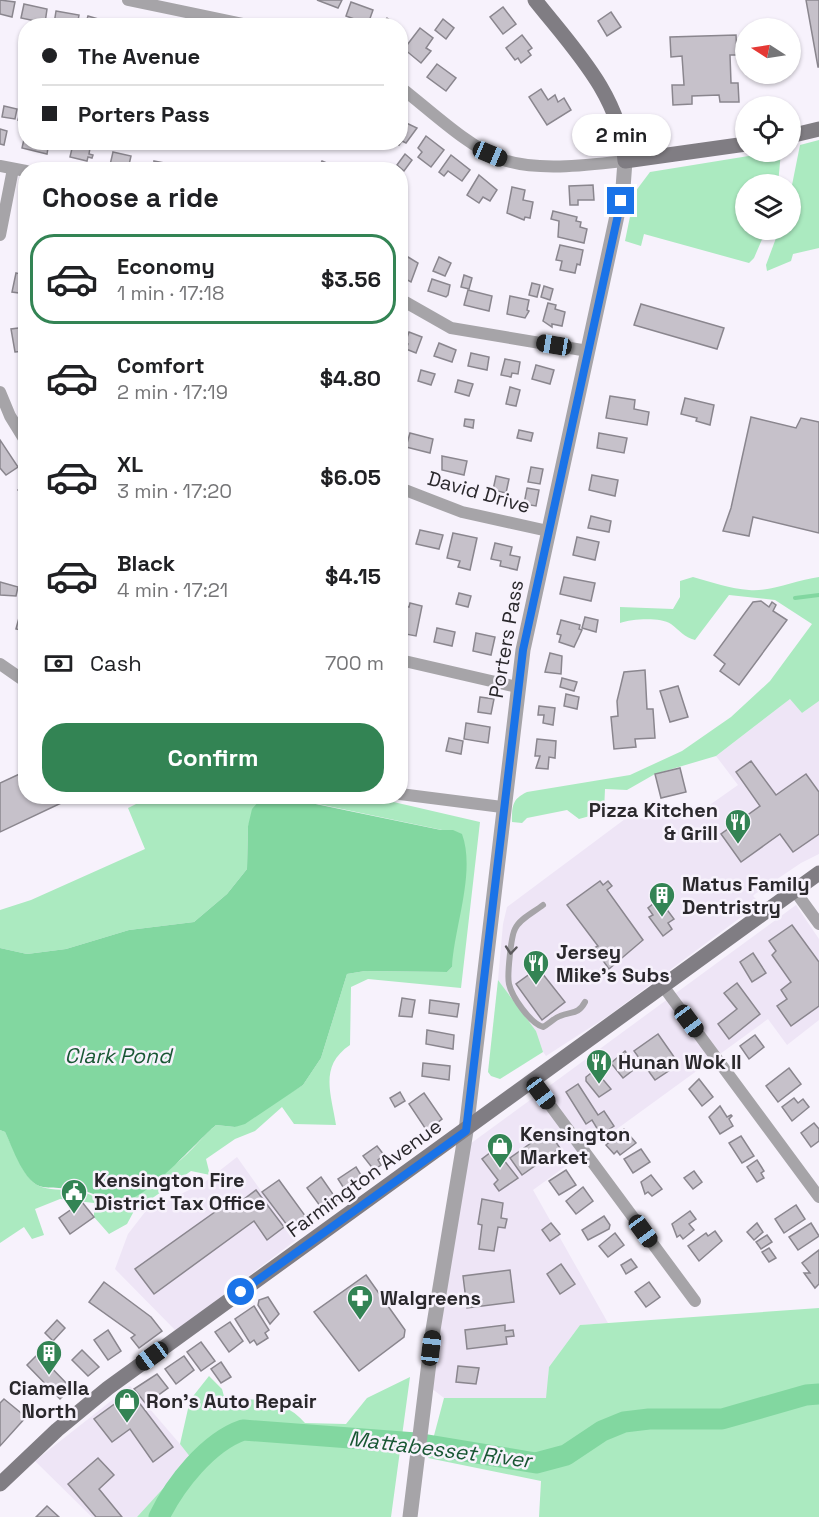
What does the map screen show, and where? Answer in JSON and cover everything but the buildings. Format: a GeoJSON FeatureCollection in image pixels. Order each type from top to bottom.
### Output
{"type":"FeatureCollection","features":[{"type":"Feature","properties":{"kind":"main road"},"geometry":{"type":"LineString","coordinates":[[536,0],[588,68],[608,99],[620,129],[625,161],[735,146]]}},
{"type":"Feature","properties":{"kind":"main road"},"geometry":{"type":"LineString","coordinates":[[801,133],[819,129]]}},
{"type":"Feature","properties":{"kind":"main road","name":"Farmington Avenue"},"geometry":{"type":"LineString","coordinates":[[0,1484],[57,1430],[108,1388],[466,1131],[819,873]]}},
{"type":"Feature","properties":{"kind":"street"},"geometry":{"type":"LineString","coordinates":[[128,0],[214,18]]}},
{"type":"Feature","properties":{"kind":"street"},"geometry":{"type":"LineString","coordinates":[[408,93],[477,146],[504,160],[535,165],[625,161]]}},
{"type":"Feature","properties":{"kind":"street","name":"Porters Pass"},"geometry":{"type":"LineString","coordinates":[[410,1517],[441,1280],[466,1131],[517,687],[548,531],[623,188],[625,161]]}},
{"type":"Feature","properties":{"kind":"street"},"geometry":{"type":"LineString","coordinates":[[0,166],[18,170]]}},
{"type":"Feature","properties":{"kind":"street"},"geometry":{"type":"LineString","coordinates":[[0,235],[18,173]]}},
{"type":"Feature","properties":{"kind":"street"},"geometry":{"type":"LineString","coordinates":[[408,304],[451,328],[588,351]]}},
{"type":"Feature","properties":{"kind":"street"},"geometry":{"type":"LineString","coordinates":[[0,392],[18,429]]}},
{"type":"Feature","properties":{"kind":"street","name":"David Drive"},"geometry":{"type":"LineString","coordinates":[[408,491],[462,512],[548,531]]}},
{"type":"Feature","properties":{"kind":"street"},"geometry":{"type":"LineString","coordinates":[[408,662],[517,687]]}},
{"type":"Feature","properties":{"kind":"street"},"geometry":{"type":"LineString","coordinates":[[0,664],[18,676]]}},
{"type":"Feature","properties":{"kind":"street"},"geometry":{"type":"LineString","coordinates":[[408,795],[502,807]]}},
{"type":"Feature","properties":{"kind":"street"},"geometry":{"type":"LineString","coordinates":[[795,891],[819,924]]}},
{"type":"Feature","properties":{"kind":"street"},"geometry":{"type":"LineString","coordinates":[[663,986],[819,1197]]}},
{"type":"Feature","properties":{"kind":"street"},"geometry":{"type":"LineString","coordinates":[[533,1082],[695,1301]]}},
{"type":"Feature","properties":{"kind":"lane"},"geometry":{"type":"LineString","coordinates":[[543,905],[516,926],[513,933],[508,980],[510,989],[529,1017],[537,1025],[543,1027],[558,1016],[572,1015],[581,1010],[585,1002]]}},
{"type":"Feature","properties":{"kind":"shaded area"},"geometry":{"type":"Polygon","coordinates":[[[819,140],[819,248],[793,254],[791,261],[767,271],[766,265],[775,240],[801,240],[801,174],[794,174],[797,162],[801,162],[801,145],[819,140]]]}},
{"type":"Feature","properties":{"kind":"shaded area"},"geometry":{"type":"Polygon","coordinates":[[[735,158],[735,162],[780,162],[779,174],[735,174],[735,240],[762,240],[754,258],[749,263],[644,234],[641,246],[625,241],[635,192],[650,172],[735,158]]]}},
{"type":"Feature","properties":{"kind":"shaded area"},"geometry":{"type":"Polygon","coordinates":[[[693,577],[735,588],[757,590],[819,577],[819,701],[802,713],[790,699],[716,756],[655,774],[627,790],[605,789],[604,812],[579,819],[567,810],[527,818],[522,823],[512,822],[514,804],[518,797],[527,792],[630,775],[682,751],[731,717],[770,681],[812,624],[775,600],[729,595],[695,640],[671,624],[660,620],[631,620],[620,623],[620,607],[673,609],[680,597],[680,581],[693,577]]]}},
{"type":"Feature","properties":{"kind":"shaded area"},"geometry":{"type":"Polygon","coordinates":[[[791,698],[802,713],[819,701],[819,854],[801,863],[755,894],[753,896],[760,903],[608,1016],[546,1056],[539,1046],[536,1031],[498,980],[503,924],[507,907],[625,819],[694,816],[738,785],[716,756],[791,698]]]}},
{"type":"Feature","properties":{"kind":"shaded area"},"geometry":{"type":"Polygon","coordinates":[[[136,804],[258,804],[248,826],[247,869],[227,894],[194,922],[129,930],[66,949],[27,954],[0,948],[0,910],[31,900],[145,849],[128,808],[136,804]]]}},
{"type":"Feature","properties":{"kind":"shaded area"},"geometry":{"type":"Polygon","coordinates":[[[318,804],[402,804],[480,822],[461,988],[368,979],[351,987],[350,1045],[340,1053],[331,1071],[330,1091],[336,1125],[294,1124],[282,1107],[255,1131],[235,1139],[206,1159],[210,1175],[191,1171],[134,1211],[127,1224],[109,1234],[94,1217],[94,1203],[60,1199],[35,1209],[44,1235],[32,1239],[24,1227],[0,1243],[0,1130],[5,1132],[29,1178],[35,1184],[43,1187],[78,1191],[94,1197],[141,1181],[175,1165],[216,1125],[235,1127],[303,1085],[321,1058],[347,974],[365,971],[447,972],[452,967],[453,830],[442,830],[318,804]]]}},
{"type":"Feature","properties":{"kind":"shaded area"},"geometry":{"type":"Polygon","coordinates":[[[796,905],[819,939],[819,1020],[787,1045],[768,1019],[533,1190],[608,1323],[580,1325],[549,1367],[547,1398],[444,1398],[431,1388],[470,1144],[796,905]]]}},
{"type":"Feature","properties":{"kind":"shaded area"},"geometry":{"type":"Polygon","coordinates":[[[498,980],[536,1031],[543,1052],[500,1079],[491,1076],[488,1072],[498,980]]]}},
{"type":"Feature","properties":{"kind":"shaded area"},"geometry":{"type":"Polygon","coordinates":[[[237,1157],[296,1240],[176,1331],[115,1269],[128,1234],[145,1212],[205,1182],[237,1157]]]}},
{"type":"Feature","properties":{"kind":"shaded area"},"geometry":{"type":"Polygon","coordinates":[[[819,1308],[819,1517],[539,1517],[541,1481],[428,1458],[444,1398],[546,1398],[549,1367],[580,1325],[819,1308]]]}},
{"type":"Feature","properties":{"kind":"shaded area"},"geometry":{"type":"Polygon","coordinates":[[[209,1376],[222,1389],[225,1400],[247,1399],[269,1402],[289,1409],[305,1423],[346,1424],[367,1398],[410,1377],[391,1517],[137,1517],[191,1458],[180,1444],[190,1400],[209,1376]]]}},
{"type":"Feature","properties":{"kind":"shaded area"},"geometry":{"type":"Polygon","coordinates":[[[130,1386],[192,1458],[137,1517],[92,1517],[35,1461],[130,1386]]]}},
{"type":"Feature","properties":{"kind":"water","name":"Clark Pond"},"geometry":{"type":"Polygon","coordinates":[[[256,804],[316,804],[441,830],[453,830],[462,834],[466,849],[466,882],[452,967],[447,972],[365,971],[347,974],[321,1058],[303,1085],[245,1124],[235,1127],[216,1125],[172,1168],[134,1198],[113,1201],[80,1190],[43,1187],[36,1184],[20,1164],[5,1132],[0,1130],[0,948],[27,954],[66,949],[129,930],[194,922],[227,894],[247,869],[248,826],[252,809],[256,804]]]}},
{"type":"Feature","properties":{"kind":"waterway"},"geometry":{"type":"LineString","coordinates":[[795,598],[819,595]]}},
{"type":"Feature","properties":{"kind":"waterway","name":"Mattabesset River"},"geometry":{"type":"LineString","coordinates":[[159,1517],[183,1478],[205,1454],[217,1444],[243,1430],[416,1443],[536,1463],[566,1455],[602,1431],[624,1422],[649,1419],[722,1419],[806,1395],[819,1394]]}},
{"type":"Feature","properties":{"kind":"place","name":"Pizza Kitchen & Grill"},"geometry":{"type":"Point","coordinates":[738,845]}},
{"type":"Feature","properties":{"kind":"place","name":"Matus Family Dentristry"},"geometry":{"type":"Point","coordinates":[662,918]}},
{"type":"Feature","properties":{"kind":"place","name":"Jersey Mike's Subs"},"geometry":{"type":"Point","coordinates":[536,986]}},
{"type":"Feature","properties":{"kind":"place","name":"Hunan Wok II"},"geometry":{"type":"Point","coordinates":[599,1085]}},
{"type":"Feature","properties":{"kind":"place","name":"Kensington Market"},"geometry":{"type":"Point","coordinates":[500,1169]}},
{"type":"Feature","properties":{"kind":"place","name":"Kensington Fire District Tax Office"},"geometry":{"type":"Point","coordinates":[74,1215]}},
{"type":"Feature","properties":{"kind":"place","name":"Walgreens"},"geometry":{"type":"Point","coordinates":[360,1321]}},
{"type":"Feature","properties":{"kind":"place","name":"Ciamella North"},"geometry":{"type":"Point","coordinates":[49,1376]}},
{"type":"Feature","properties":{"kind":"place","name":"Ron's Auto Repair"},"geometry":{"type":"Point","coordinates":[127,1424]}},
{"type":"Feature","properties":{"kind":"route"},"geometry":{"type":"LineString","coordinates":[[241,1292],[466,1131],[509,745],[523,650],[621,201]]}}]}
